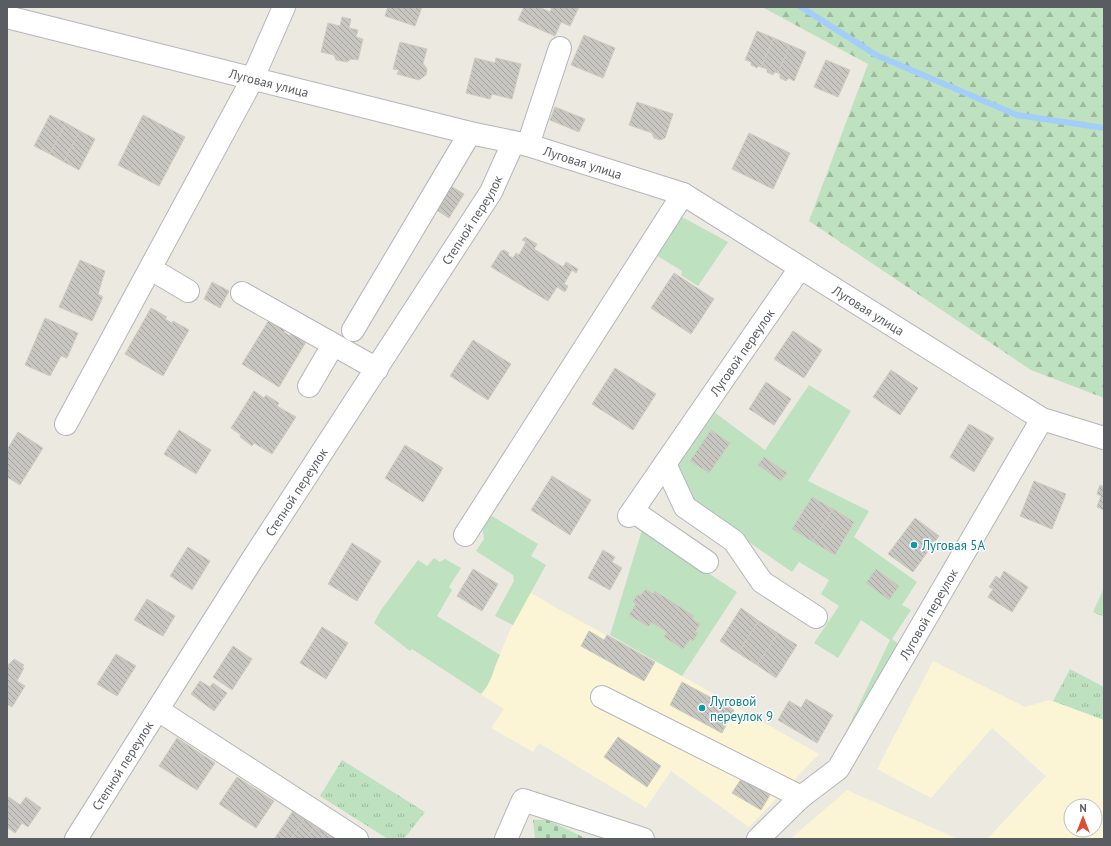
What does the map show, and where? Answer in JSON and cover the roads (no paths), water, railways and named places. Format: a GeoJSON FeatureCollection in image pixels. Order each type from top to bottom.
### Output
{"type":"FeatureCollection","features":[{"type":"Feature","properties":{"kind":"street"},"geometry":{"type":"LineString","coordinates":[[66,424],[252,80],[284,7]]}},
{"type":"Feature","properties":{"kind":"street","name":"Луговая улица"},"geometry":{"type":"LineString","coordinates":[[7,17],[252,80],[521,144],[683,194],[1042,419],[1104,438]]}},
{"type":"Feature","properties":{"kind":"street","name":"Степной переулок"},"geometry":{"type":"LineString","coordinates":[[76,839],[521,144],[560,48]]}},
{"type":"Feature","properties":{"kind":"street"},"geometry":{"type":"LineString","coordinates":[[353,330],[470,133]]}},
{"type":"Feature","properties":{"kind":"street"},"geometry":{"type":"LineString","coordinates":[[465,535],[683,194]]}},
{"type":"Feature","properties":{"kind":"street","name":"Луговой переулок"},"geometry":{"type":"LineString","coordinates":[[707,562],[631,513],[800,268]]}},
{"type":"Feature","properties":{"kind":"street"},"geometry":{"type":"LineString","coordinates":[[151,269],[188,291]]}},
{"type":"Feature","properties":{"kind":"street"},"geometry":{"type":"LineString","coordinates":[[242,293],[377,369]]}},
{"type":"Feature","properties":{"kind":"street"},"geometry":{"type":"LineString","coordinates":[[309,386],[333,345]]}},
{"type":"Feature","properties":{"kind":"street","name":"Луговой переулок"},"geometry":{"type":"LineString","coordinates":[[758,839],[801,797],[838,769],[1042,419]]}},
{"type":"Feature","properties":{"kind":"street"},"geometry":{"type":"LineString","coordinates":[[665,464],[686,507],[734,541],[762,582],[816,617]]}},
{"type":"Feature","properties":{"kind":"street"},"geometry":{"type":"LineString","coordinates":[[602,697],[801,797]]}},
{"type":"Feature","properties":{"kind":"street"},"geometry":{"type":"LineString","coordinates":[[158,710],[357,839]]}},
{"type":"Feature","properties":{"kind":"street"},"geometry":{"type":"LineString","coordinates":[[506,839],[523,800],[643,839]]}},
{"type":"Feature","properties":{"kind":"waterway"},"geometry":{"type":"LineString","coordinates":[[801,7],[876,55],[1017,115],[1104,128]]}},
{"type":"Feature","properties":{"kind":"place","name":"Луговая 5А"},"geometry":{"type":"Point","coordinates":[914,545]}},
{"type":"Feature","properties":{"kind":"place","name":"Луговой переулок 9"},"geometry":{"type":"Point","coordinates":[702,708]}}]}
